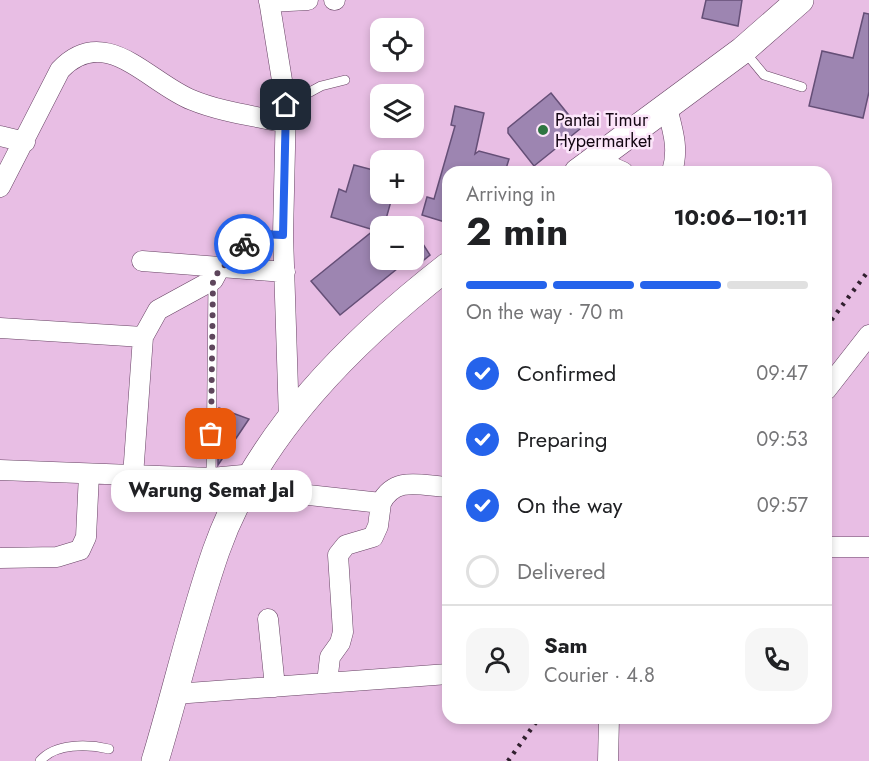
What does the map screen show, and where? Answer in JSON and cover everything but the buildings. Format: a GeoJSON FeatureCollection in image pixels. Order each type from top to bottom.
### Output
{"type":"FeatureCollection","features":[{"type":"Feature","properties":{"kind":"main road"},"geometry":{"type":"LineString","coordinates":[[587,166],[743,50],[800,0]]}},
{"type":"Feature","properties":{"kind":"main road"},"geometry":{"type":"LineString","coordinates":[[155,761],[216,550],[250,481],[289,420],[340,360],[377,324],[442,271]]}},
{"type":"Feature","properties":{"kind":"street"},"geometry":{"type":"LineString","coordinates":[[289,420],[283,235],[286,114],[269,1],[308,0]]}},
{"type":"Feature","properties":{"kind":"street"},"geometry":{"type":"LineString","coordinates":[[0,187],[60,70],[75,57],[89,52],[107,51],[193,101],[286,114]]}},
{"type":"Feature","properties":{"kind":"street"},"geometry":{"type":"LineString","coordinates":[[667,108],[676,139],[674,166]]}},
{"type":"Feature","properties":{"kind":"street"},"geometry":{"type":"LineString","coordinates":[[0,136],[25,142]]}},
{"type":"Feature","properties":{"kind":"street"},"geometry":{"type":"LineString","coordinates":[[142,261],[216,274],[285,272]]}},
{"type":"Feature","properties":{"kind":"street"},"geometry":{"type":"LineString","coordinates":[[134,476],[143,337],[158,310],[216,274]]}},
{"type":"Feature","properties":{"kind":"street"},"geometry":{"type":"LineString","coordinates":[[0,328],[143,337]]}},
{"type":"Feature","properties":{"kind":"street"},"geometry":{"type":"LineString","coordinates":[[832,382],[869,335]]}},
{"type":"Feature","properties":{"kind":"street"},"geometry":{"type":"LineString","coordinates":[[0,470],[250,481],[381,503]]}},
{"type":"Feature","properties":{"kind":"street"},"geometry":{"type":"LineString","coordinates":[[0,558],[57,557],[80,550],[86,537],[89,474]]}},
{"type":"Feature","properties":{"kind":"street"},"geometry":{"type":"LineString","coordinates":[[327,683],[330,657],[340,643],[343,632],[338,555],[346,545],[373,537],[378,526],[381,503],[388,490],[397,485],[442,487]]}},
{"type":"Feature","properties":{"kind":"street"},"geometry":{"type":"LineString","coordinates":[[832,547],[869,547]]}},
{"type":"Feature","properties":{"kind":"street"},"geometry":{"type":"LineString","coordinates":[[268,619],[275,687]]}},
{"type":"Feature","properties":{"kind":"street"},"geometry":{"type":"LineString","coordinates":[[175,694],[442,674]]}},
{"type":"Feature","properties":{"kind":"street"},"geometry":{"type":"LineString","coordinates":[[608,761],[609,724]]}},
{"type":"Feature","properties":{"kind":"lane"},"geometry":{"type":"LineString","coordinates":[[743,50],[764,75],[802,87]]}},
{"type":"Feature","properties":{"kind":"lane"},"geometry":{"type":"LineString","coordinates":[[286,114],[321,86],[345,80]]}},
{"type":"Feature","properties":{"kind":"lane"},"geometry":{"type":"LineString","coordinates":[[211,478],[216,274],[252,236],[283,235]]}},
{"type":"Feature","properties":{"kind":"lane"},"geometry":{"type":"LineString","coordinates":[[40,761],[59,748],[96,746],[109,749]]}},
{"type":"Feature","properties":{"kind":"railway"},"geometry":{"type":"LineString","coordinates":[[832,319],[869,270]]}},
{"type":"Feature","properties":{"kind":"railway"},"geometry":{"type":"LineString","coordinates":[[508,761],[535,724]]}},
{"type":"Feature","properties":{"kind":"way so far"},"geometry":{"type":"LineString","coordinates":[[211,434],[213,280],[220,267],[240,251],[244,244]]}},
{"type":"Feature","properties":{"kind":"place","name":"Pantai Timur Hypermarket"},"geometry":{"type":"Point","coordinates":[543,130]}},
{"type":"Feature","properties":{"kind":"place","name":"Warung Semat Jal"},"geometry":{"type":"Point","coordinates":[211,434]}},
{"type":"Feature","properties":{"kind":"route"},"geometry":{"type":"LineString","coordinates":[[244,244],[248,238],[257,234],[283,235],[286,105]]}}]}
